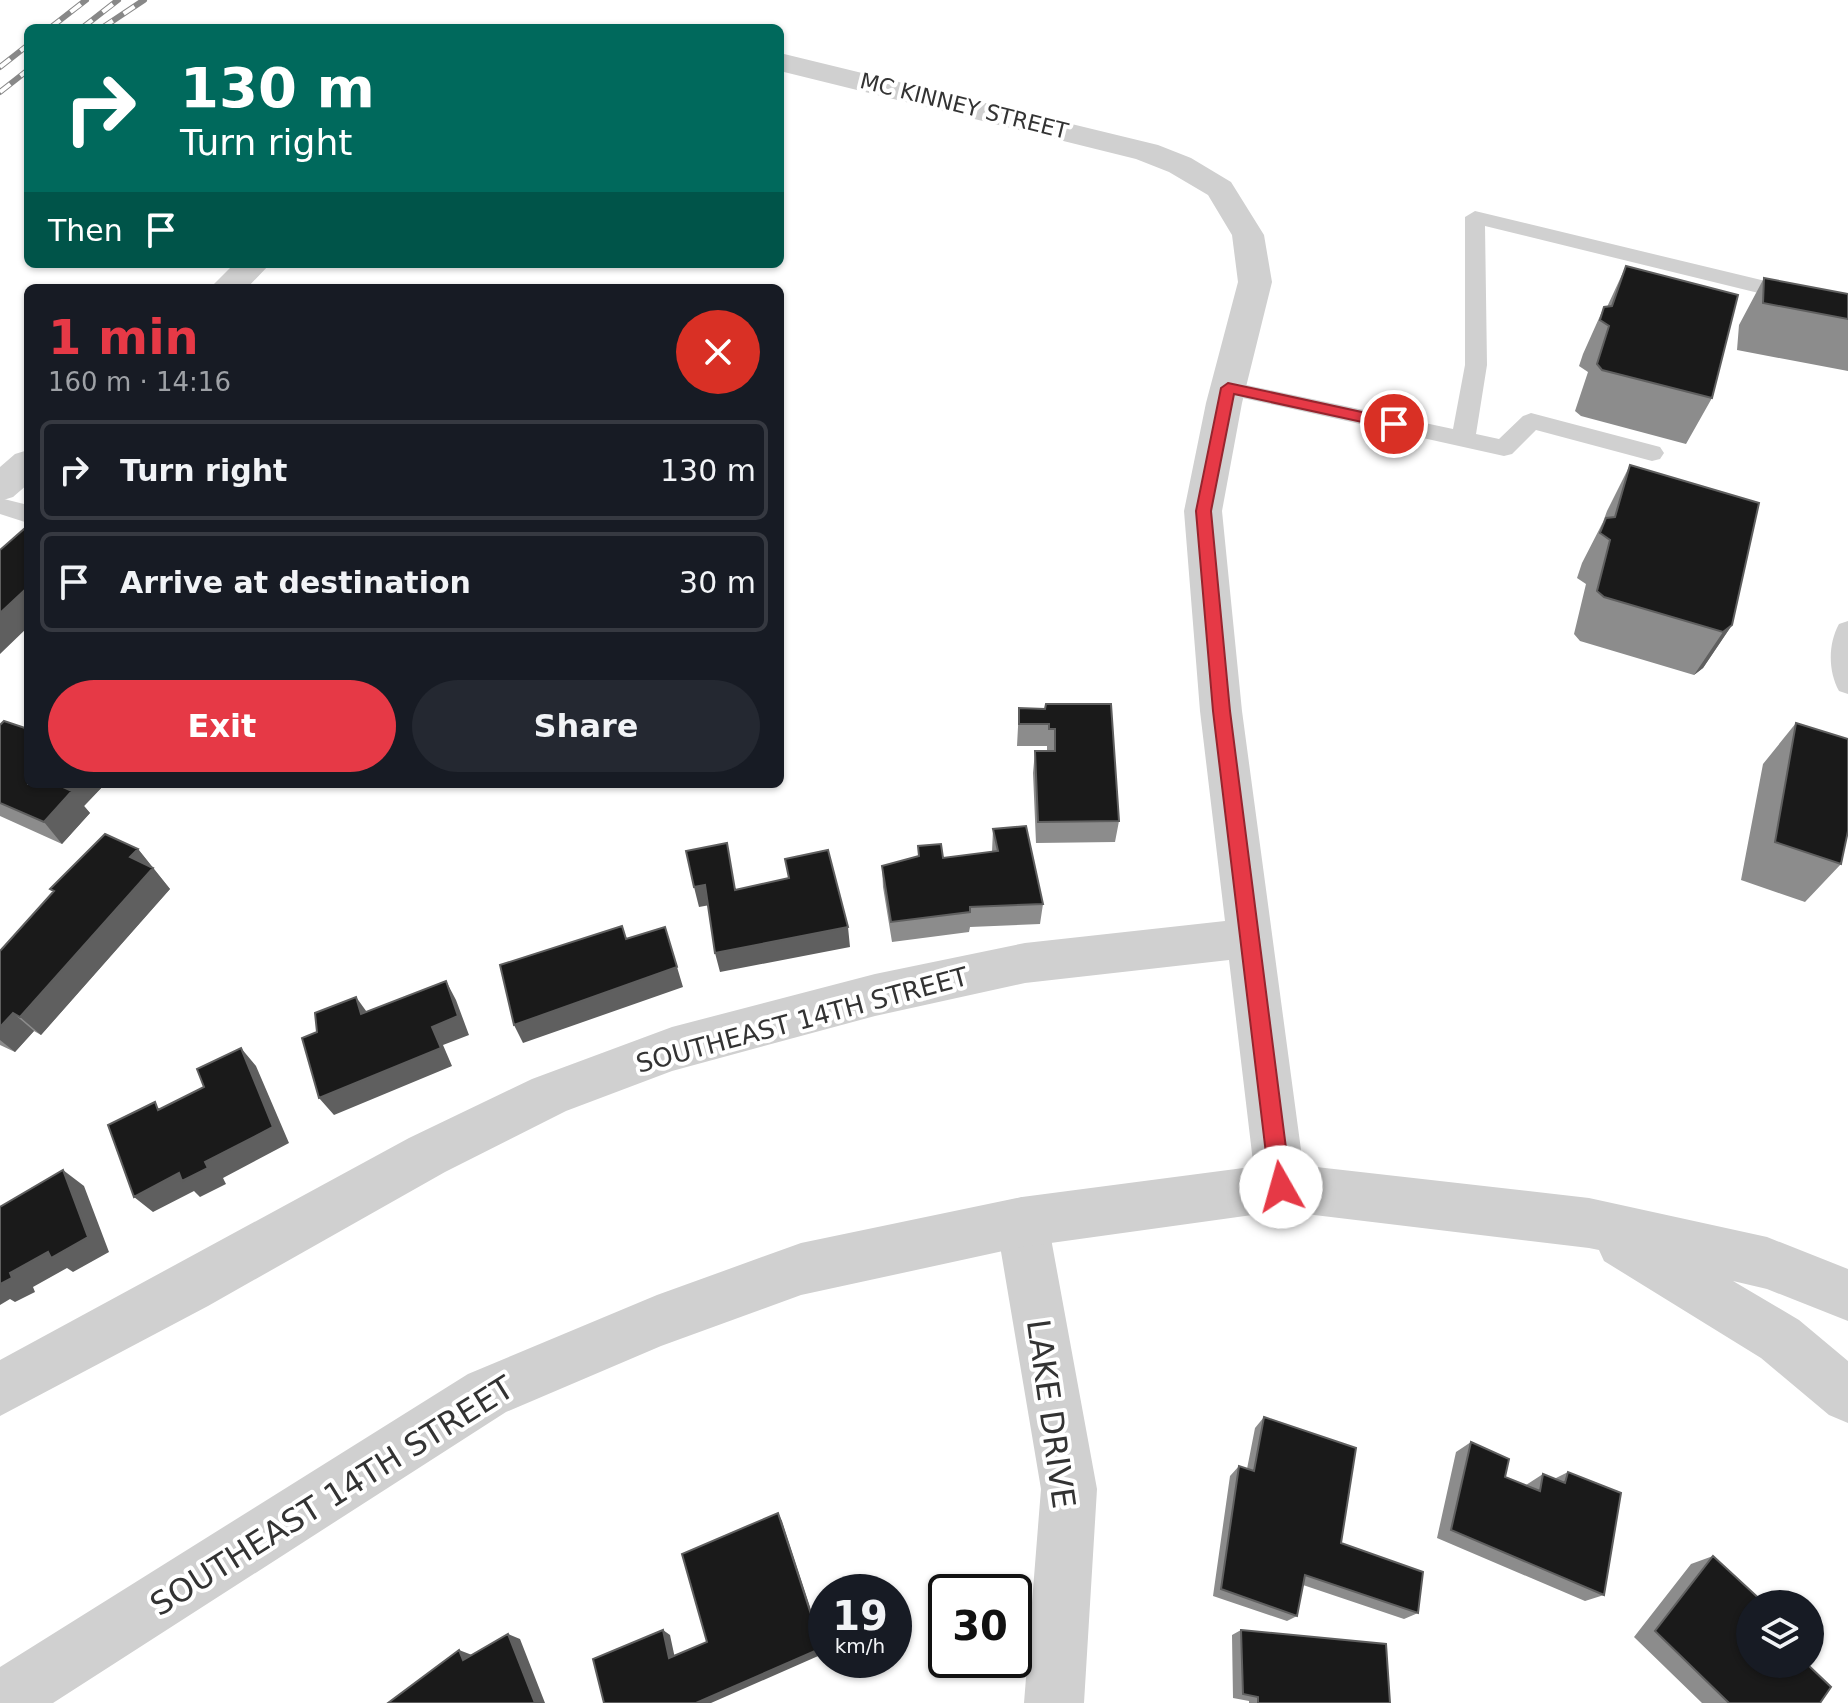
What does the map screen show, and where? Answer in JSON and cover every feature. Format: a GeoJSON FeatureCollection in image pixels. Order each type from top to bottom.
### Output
{"type":"FeatureCollection","features":[{"type":"Feature","properties":{"kind":"street","name":"MC KINNEY STREET"},"geometry":{"type":"LineString","coordinates":[[784,63],[1147,152],[1180,165],[1220,189],[1248,235],[1255,282],[1228,388],[1203,511],[1221,711],[1281,1187]]}},
{"type":"Feature","properties":{"kind":"street"},"geometry":{"type":"LineString","coordinates":[[232,284],[250,268]]}},
{"type":"Feature","properties":{"kind":"street"},"geometry":{"type":"LineString","coordinates":[[0,488],[24,467]]}},
{"type":"Feature","properties":{"kind":"street","name":"SOUTHEAST 14TH STREET"},"geometry":{"type":"LineString","coordinates":[[0,1389],[427,1155],[549,1095],[672,1049],[875,995],[1025,963],[1249,938]]}},
{"type":"Feature","properties":{"kind":"street","name":"SOUTHEAST 14TH STREET"},"geometry":{"type":"LineString","coordinates":[[0,1701],[100,1641],[487,1393],[657,1321],[801,1269],[1022,1222],[1281,1187],[1589,1223],[1767,1263],[1848,1295]]}},
{"type":"Feature","properties":{"kind":"street","name":"LAKE DRIVE"},"geometry":{"type":"LineString","coordinates":[[1022,1222],[1069,1489],[1054,1703]]}},
{"type":"Feature","properties":{"kind":"street"},"geometry":{"type":"LineString","coordinates":[[1589,1223],[1780,1339],[1848,1396]]}},
{"type":"Feature","properties":{"kind":"lane"},"geometry":{"type":"LineString","coordinates":[[1463,440],[1476,365],[1475,217],[1848,308]]}},
{"type":"Feature","properties":{"kind":"lane"},"geometry":{"type":"LineString","coordinates":[[1228,388],[1504,448],[1531,421],[1652,453]]}},
{"type":"Feature","properties":{"kind":"lane"},"geometry":{"type":"LineString","coordinates":[[0,506],[24,513]]}},
{"type":"Feature","properties":{"kind":"lane"},"geometry":{"type":"LineString","coordinates":[[1848,631],[1843,665],[1848,684]]}},
{"type":"Feature","properties":{"kind":"building"},"geometry":{"type":"Polygon","coordinates":[[[1626,266],[1738,295],[1712,398],[1602,370],[1597,364],[1609,326],[1600,320],[1604,307],[1612,306],[1626,266]]]}},
{"type":"Feature","properties":{"kind":"building"},"geometry":{"type":"Polygon","coordinates":[[[1764,278],[1848,294],[1848,319],[1763,303],[1764,278]]]}},
{"type":"Feature","properties":{"kind":"building"},"geometry":{"type":"Polygon","coordinates":[[[1630,465],[1759,503],[1732,625],[1723,632],[1604,597],[1597,591],[1610,540],[1600,533],[1606,518],[1615,517],[1630,465]]]}},
{"type":"Feature","properties":{"kind":"building"},"geometry":{"type":"Polygon","coordinates":[[[24,529],[24,591],[0,613],[0,550],[24,529]]]}},
{"type":"Feature","properties":{"kind":"building"},"geometry":{"type":"Polygon","coordinates":[[[1046,704],[1111,704],[1119,821],[1038,822],[1035,751],[1055,751],[1055,729],[1049,729],[1049,724],[1019,724],[1019,708],[1045,709],[1046,704]]]}},
{"type":"Feature","properties":{"kind":"building"},"geometry":{"type":"Polygon","coordinates":[[[4,721],[24,728],[24,788],[65,788],[72,791],[44,822],[0,803],[0,725],[4,721]]]}},
{"type":"Feature","properties":{"kind":"building"},"geometry":{"type":"Polygon","coordinates":[[[1796,723],[1848,739],[1848,831],[1841,864],[1775,842],[1796,723]]]}},
{"type":"Feature","properties":{"kind":"building"},"geometry":{"type":"Polygon","coordinates":[[[1026,826],[1043,904],[970,907],[970,912],[891,922],[882,866],[919,856],[918,846],[941,844],[943,858],[998,851],[993,829],[1026,826]]]}},
{"type":"Feature","properties":{"kind":"building"},"geometry":{"type":"Polygon","coordinates":[[[105,834],[138,849],[130,857],[153,868],[20,1017],[13,1013],[0,1027],[0,951],[54,891],[50,889],[105,834]]]}},
{"type":"Feature","properties":{"kind":"building"},"geometry":{"type":"Polygon","coordinates":[[[727,843],[735,890],[789,878],[785,859],[828,850],[848,927],[715,953],[705,885],[694,887],[686,851],[727,843]]]}},
{"type":"Feature","properties":{"kind":"building"},"geometry":{"type":"Polygon","coordinates":[[[622,926],[626,939],[665,927],[677,967],[514,1025],[500,965],[622,926]]]}},
{"type":"Feature","properties":{"kind":"building"},"geometry":{"type":"Polygon","coordinates":[[[446,981],[458,1016],[432,1027],[441,1048],[319,1098],[302,1038],[317,1032],[315,1013],[356,997],[361,1014],[446,981]]]}},
{"type":"Feature","properties":{"kind":"building"},"geometry":{"type":"Polygon","coordinates":[[[241,1048],[273,1127],[205,1162],[208,1168],[182,1181],[179,1173],[134,1197],[108,1125],[155,1102],[158,1110],[204,1087],[197,1069],[241,1048]]]}},
{"type":"Feature","properties":{"kind":"building"},"geometry":{"type":"Polygon","coordinates":[[[63,1170],[88,1237],[51,1258],[48,1252],[10,1273],[12,1278],[0,1284],[0,1207],[63,1170]]]}},
{"type":"Feature","properties":{"kind":"building"},"geometry":{"type":"Polygon","coordinates":[[[1264,1417],[1356,1448],[1341,1543],[1423,1572],[1418,1613],[1305,1575],[1297,1616],[1221,1589],[1239,1466],[1254,1471],[1264,1417]]]}},
{"type":"Feature","properties":{"kind":"building"},"geometry":{"type":"Polygon","coordinates":[[[1471,1442],[1509,1459],[1505,1477],[1540,1491],[1543,1474],[1565,1483],[1568,1472],[1621,1493],[1604,1595],[1451,1530],[1471,1442]]]}},
{"type":"Feature","properties":{"kind":"building"},"geometry":{"type":"Polygon","coordinates":[[[778,1513],[808,1605],[808,1654],[696,1703],[604,1703],[593,1659],[663,1630],[669,1658],[707,1642],[682,1554],[778,1513]]]}},
{"type":"Feature","properties":{"kind":"building"},"geometry":{"type":"Polygon","coordinates":[[[1713,1556],[1750,1590],[1736,1590],[1736,1678],[1822,1678],[1831,1687],[1820,1703],[1729,1703],[1655,1631],[1713,1556]]]}},
{"type":"Feature","properties":{"kind":"building"},"geometry":{"type":"Polygon","coordinates":[[[1241,1630],[1386,1644],[1390,1703],[1258,1703],[1258,1697],[1243,1694],[1241,1630]]]}},
{"type":"Feature","properties":{"kind":"building"},"geometry":{"type":"Polygon","coordinates":[[[508,1634],[535,1703],[388,1703],[459,1650],[463,1660],[508,1634]]]}},
{"type":"Feature","properties":{"kind":"railway"},"geometry":{"type":"LineString","coordinates":[[55,24],[86,0]]}},
{"type":"Feature","properties":{"kind":"railway"},"geometry":{"type":"LineString","coordinates":[[87,24],[118,0]]}},
{"type":"Feature","properties":{"kind":"railway"},"geometry":{"type":"LineString","coordinates":[[108,24],[144,0]]}},
{"type":"Feature","properties":{"kind":"railway"},"geometry":{"type":"LineString","coordinates":[[0,67],[24,48]]}},
{"type":"Feature","properties":{"kind":"railway"},"geometry":{"type":"LineString","coordinates":[[0,92],[24,73]]}},
{"type":"Feature","properties":{"kind":"route"},"geometry":{"type":"LineString","coordinates":[[1281,1187],[1221,711],[1203,511],[1228,388],[1394,424]]}}]}
